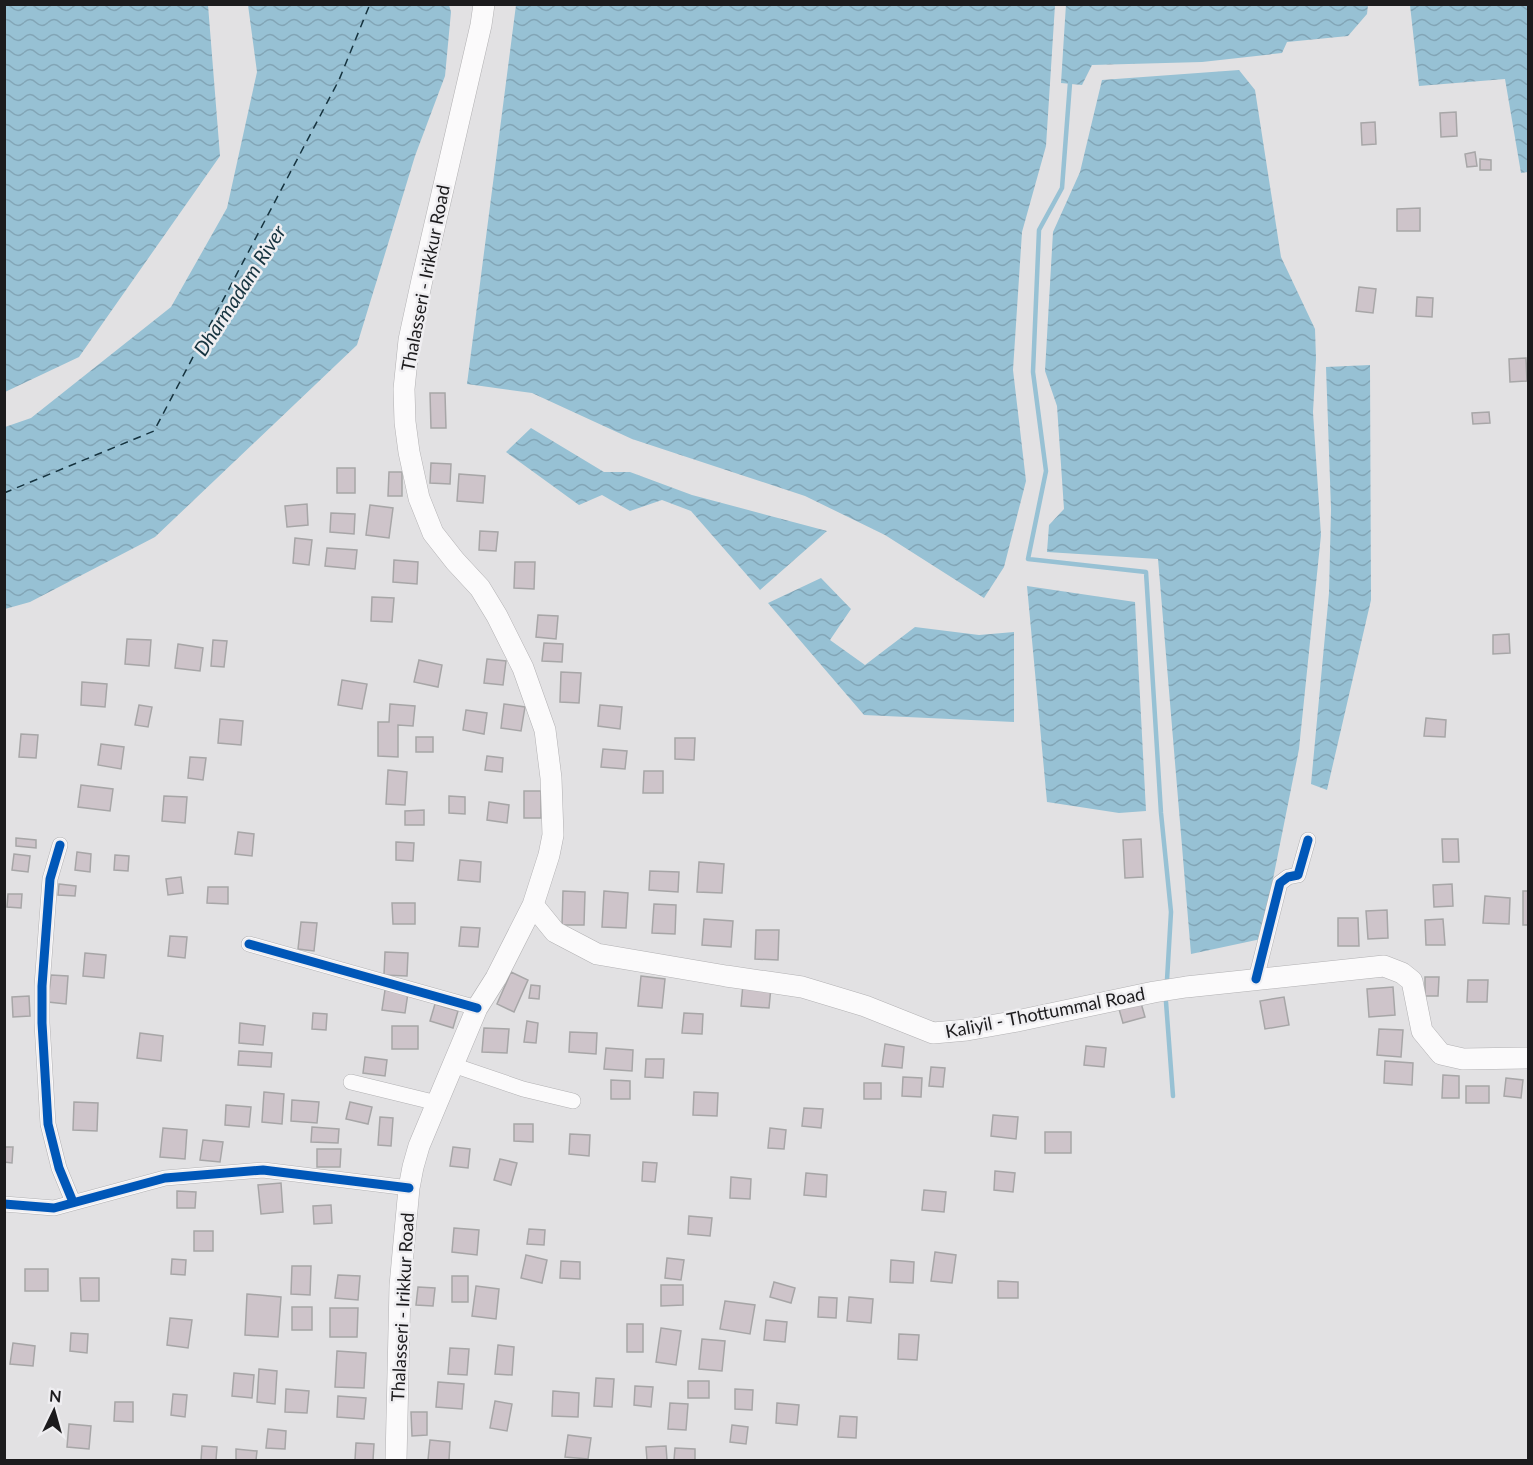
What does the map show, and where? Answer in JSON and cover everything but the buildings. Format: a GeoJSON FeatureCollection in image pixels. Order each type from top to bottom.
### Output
{"type":"FeatureCollection","features":[{"type":"Feature","properties":{"kind":"main road","name":"Thalasseri - Irikkur Road"},"geometry":{"type":"LineString","coordinates":[[396,1461],[400,1286],[409,1188],[416,1154],[477,1008],[496,978],[533,905],[553,835],[551,778],[545,730],[523,668],[480,588],[433,532],[419,498],[405,422],[404,389],[409,340],[484,4]]}},
{"type":"Feature","properties":{"kind":"main road","name":"Kaliyil - Thottummal Road"},"geometry":{"type":"LineString","coordinates":[[533,905],[555,932],[597,954],[802,987],[865,1006],[933,1034],[1012,1022],[1154,992],[1384,966],[1402,973],[1412,981],[1422,1031],[1441,1054],[1462,1059],[1528,1058]]}},
{"type":"Feature","properties":{"kind":"street"},"geometry":{"type":"LineString","coordinates":[[1256,979],[1280,883],[1288,877],[1298,875],[1308,840]]}},
{"type":"Feature","properties":{"kind":"street"},"geometry":{"type":"LineString","coordinates":[[60,845],[50,879],[42,986],[42,1023],[48,1124],[59,1168],[74,1202]]}},
{"type":"Feature","properties":{"kind":"street"},"geometry":{"type":"LineString","coordinates":[[249,944],[477,1008]]}},
{"type":"Feature","properties":{"kind":"street"},"geometry":{"type":"LineString","coordinates":[[453,1065],[523,1089],[573,1101]]}},
{"type":"Feature","properties":{"kind":"street"},"geometry":{"type":"LineString","coordinates":[[351,1082],[436,1103]]}},
{"type":"Feature","properties":{"kind":"street"},"geometry":{"type":"LineString","coordinates":[[4,1204],[54,1208],[165,1178],[263,1170],[409,1188]]}},
{"type":"Feature","properties":{"kind":"water"},"geometry":{"type":"Polygon","coordinates":[[[5,4],[208,5],[220,156],[79,357],[5,392],[5,4]]]}},
{"type":"Feature","properties":{"kind":"water"},"geometry":{"type":"Polygon","coordinates":[[[1066,4],[1368,5],[1367,14],[1348,36],[1287,42],[1282,53],[1202,62],[1092,65],[1082,85],[1061,83],[1066,4]]]}},
{"type":"Feature","properties":{"kind":"water","name":"Dharmadam River"},"geometry":{"type":"Polygon","coordinates":[[[248,5],[449,5],[451,12],[445,76],[415,156],[357,345],[155,537],[30,602],[5,609],[5,427],[31,418],[171,307],[227,208],[257,72],[248,5]]]}},
{"type":"Feature","properties":{"kind":"water"},"geometry":{"type":"Polygon","coordinates":[[[516,5],[1055,5],[1046,146],[1022,232],[1013,370],[1026,481],[1004,567],[984,598],[885,535],[805,496],[632,439],[532,393],[467,384],[516,5]]]}},
{"type":"Feature","properties":{"kind":"water"},"geometry":{"type":"Polygon","coordinates":[[[1410,5],[1528,5],[1528,172],[1521,173],[1505,79],[1419,86],[1410,5]]]}},
{"type":"Feature","properties":{"kind":"water"},"geometry":{"type":"Polygon","coordinates":[[[1239,70],[1255,90],[1281,257],[1315,329],[1313,412],[1321,535],[1299,749],[1261,939],[1191,954],[1158,559],[1047,552],[1049,525],[1064,509],[1057,406],[1045,371],[1053,232],[1080,172],[1102,80],[1239,70]]]}},
{"type":"Feature","properties":{"kind":"water"},"geometry":{"type":"Polygon","coordinates":[[[1370,365],[1371,600],[1327,790],[1311,784],[1329,593],[1331,509],[1326,367],[1370,365]]]}},
{"type":"Feature","properties":{"kind":"water"},"geometry":{"type":"Polygon","coordinates":[[[531,428],[604,472],[630,472],[692,495],[827,531],[760,590],[691,511],[662,500],[630,511],[602,495],[579,505],[506,452],[531,428]]]}},
{"type":"Feature","properties":{"kind":"water"},"geometry":{"type":"Polygon","coordinates":[[[821,578],[851,609],[830,640],[865,665],[915,627],[979,635],[1014,632],[1014,722],[864,715],[768,603],[821,578]]]}},
{"type":"Feature","properties":{"kind":"water"},"geometry":{"type":"Polygon","coordinates":[[[1027,586],[1135,602],[1146,811],[1119,813],[1047,802],[1027,586]]]}},
{"type":"Feature","properties":{"kind":"waterway"},"geometry":{"type":"LineString","coordinates":[[1070,83],[1062,188],[1039,230],[1033,372],[1046,471],[1028,559],[1146,572],[1161,813],[1171,912],[1167,980]]}},
{"type":"Feature","properties":{"kind":"waterway"},"geometry":{"type":"LineString","coordinates":[[1166,1002],[1173,1096]]}},
{"type":"Feature","properties":{"kind":"ferry route"},"geometry":{"type":"LineString","coordinates":[[4,493],[154,431],[339,80],[370,4]]}},
{"type":"Feature","properties":{"kind":"cycle path"},"geometry":{"type":"LineString","coordinates":[[1256,979],[1280,883],[1288,877],[1298,875],[1308,840]]}},
{"type":"Feature","properties":{"kind":"cycle path"},"geometry":{"type":"LineString","coordinates":[[60,845],[50,879],[42,986],[42,1023],[48,1124],[59,1168],[73,1202]]}},
{"type":"Feature","properties":{"kind":"cycle path"},"geometry":{"type":"LineString","coordinates":[[249,944],[477,1008]]}},
{"type":"Feature","properties":{"kind":"cycle path"},"geometry":{"type":"LineString","coordinates":[[4,1204],[54,1208],[165,1178],[263,1170],[409,1188]]}}]}
